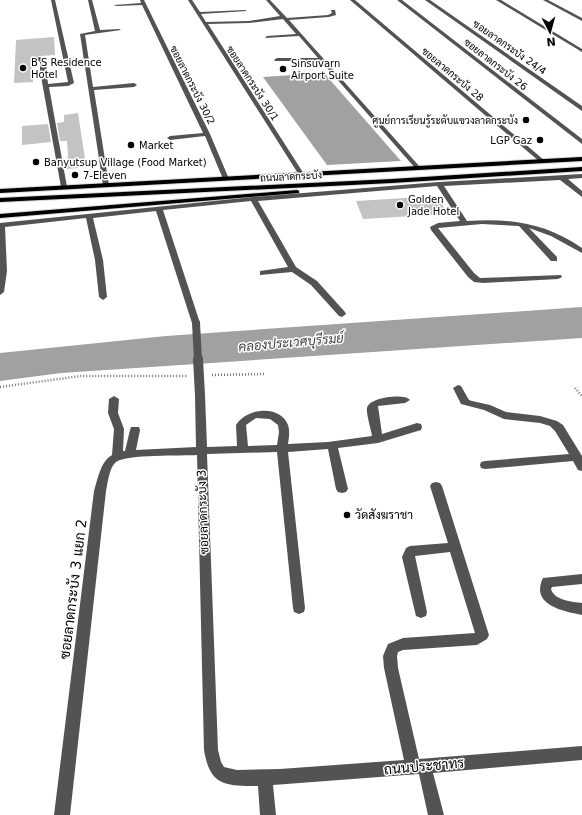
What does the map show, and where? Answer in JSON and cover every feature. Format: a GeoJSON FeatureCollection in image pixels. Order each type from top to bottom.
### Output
{"type":"FeatureCollection","features":[{"type":"Feature","properties":{"kind":"main road","name":"ถนนลาดกระบัง"},"geometry":{"type":"LineString","coordinates":[[0,191],[582,159]]}},
{"type":"Feature","properties":{"kind":"main road","name":"ถนนลาดกระบัง"},"geometry":{"type":"LineString","coordinates":[[0,200],[392,181],[582,168]]}},
{"type":"Feature","properties":{"kind":"main road"},"geometry":{"type":"LineString","coordinates":[[0,216],[208,200],[392,181]]}},
{"type":"Feature","properties":{"kind":"main road"},"geometry":{"type":"LineString","coordinates":[[0,187],[37,189]]}},
{"type":"Feature","properties":{"kind":"street"},"geometry":{"type":"LineString","coordinates":[[46,86],[68,84],[71,82],[52,0]]}},
{"type":"Feature","properties":{"kind":"street"},"geometry":{"type":"LineString","coordinates":[[90,0],[98,32]]}},
{"type":"Feature","properties":{"kind":"street","name":"ซอยลาดกระบัง 30/1"},"geometry":{"type":"LineString","coordinates":[[190,0],[301,174]]}},
{"type":"Feature","properties":{"kind":"street"},"geometry":{"type":"LineString","coordinates":[[268,0],[418,168]]}},
{"type":"Feature","properties":{"kind":"street","name":"ซอยลาดกระบัง 28"},"geometry":{"type":"LineString","coordinates":[[352,0],[542,162]]}},
{"type":"Feature","properties":{"kind":"street","name":"ซอยลาดกระบัง 26"},"geometry":{"type":"LineString","coordinates":[[399,0],[582,142]]}},
{"type":"Feature","properties":{"kind":"street","name":"ซอยลาดกระบัง 24/4"},"geometry":{"type":"LineString","coordinates":[[427,0],[582,109]]}},
{"type":"Feature","properties":{"kind":"street"},"geometry":{"type":"LineString","coordinates":[[498,0],[582,51]]}},
{"type":"Feature","properties":{"kind":"street"},"geometry":{"type":"LineString","coordinates":[[545,0],[582,20]]}},
{"type":"Feature","properties":{"kind":"street"},"geometry":{"type":"LineString","coordinates":[[116,5],[142,2]]}},
{"type":"Feature","properties":{"kind":"street","name":"ซอยลาดกระบัง 30/2"},"geometry":{"type":"LineString","coordinates":[[142,2],[207,134],[226,179]]}},
{"type":"Feature","properties":{"kind":"street"},"geometry":{"type":"LineString","coordinates":[[198,13],[244,11]]}},
{"type":"Feature","properties":{"kind":"street"},"geometry":{"type":"LineString","coordinates":[[204,23],[249,22],[285,18],[329,16],[334,14],[333,11]]}},
{"type":"Feature","properties":{"kind":"street"},"geometry":{"type":"LineString","coordinates":[[302,18],[307,24]]}},
{"type":"Feature","properties":{"kind":"street"},"geometry":{"type":"LineString","coordinates":[[106,185],[82,34],[119,30]]}},
{"type":"Feature","properties":{"kind":"street"},"geometry":{"type":"LineString","coordinates":[[267,36],[300,35]]}},
{"type":"Feature","properties":{"kind":"street"},"geometry":{"type":"LineString","coordinates":[[278,60],[322,59]]}},
{"type":"Feature","properties":{"kind":"street"},"geometry":{"type":"LineString","coordinates":[[40,60],[64,187]]}},
{"type":"Feature","properties":{"kind":"street"},"geometry":{"type":"LineString","coordinates":[[91,89],[134,85]]}},
{"type":"Feature","properties":{"kind":"street"},"geometry":{"type":"LineString","coordinates":[[170,138],[207,134]]}},
{"type":"Feature","properties":{"kind":"street"},"geometry":{"type":"LineString","coordinates":[[0,292],[3,271],[1,225],[253,199],[439,184],[578,176],[582,182]]}},
{"type":"Feature","properties":{"kind":"street"},"geometry":{"type":"LineString","coordinates":[[562,178],[582,195]]}},
{"type":"Feature","properties":{"kind":"street"},"geometry":{"type":"LineString","coordinates":[[439,184],[465,223]]}},
{"type":"Feature","properties":{"kind":"street"},"geometry":{"type":"LineString","coordinates":[[253,199],[292,269],[314,284],[342,314]]}},
{"type":"Feature","properties":{"kind":"street","name":"ซอยลาดกระบัง 3"},"geometry":{"type":"LineString","coordinates":[[159,208],[196,323],[202,450],[211,750],[214,765],[221,773],[229,776],[265,778]]}},
{"type":"Feature","properties":{"kind":"street"},"geometry":{"type":"LineString","coordinates":[[89,216],[99,260],[103,297]]}},
{"type":"Feature","properties":{"kind":"street"},"geometry":{"type":"LineString","coordinates":[[558,277],[483,281],[476,280],[471,276],[434,227],[438,225],[497,221],[521,224],[551,232],[565,238],[582,251]]}},
{"type":"Feature","properties":{"kind":"street"},"geometry":{"type":"LineString","coordinates":[[521,224],[554,259]]}},
{"type":"Feature","properties":{"kind":"street"},"geometry":{"type":"LineString","coordinates":[[263,273],[292,269]]}},
{"type":"Feature","properties":{"kind":"street"},"geometry":{"type":"LineString","coordinates":[[458,388],[465,402],[470,404],[487,408],[508,417],[540,419],[554,423],[559,428],[580,462],[485,465]]}},
{"type":"Feature","properties":{"kind":"street"},"geometry":{"type":"LineString","coordinates":[[114,399],[113,413],[119,429],[117,456],[202,450],[243,450],[332,444],[378,439],[417,427]]}},
{"type":"Feature","properties":{"kind":"street"},"geometry":{"type":"LineString","coordinates":[[378,439],[372,408],[374,404],[378,402],[405,400]]}},
{"type":"Feature","properties":{"kind":"street"},"geometry":{"type":"LineString","coordinates":[[243,450],[240,424],[247,417],[258,414],[271,415],[283,423],[284,431],[282,448],[299,608]]}},
{"type":"Feature","properties":{"kind":"street"},"geometry":{"type":"LineString","coordinates":[[130,455],[135,430]]}},
{"type":"Feature","properties":{"kind":"street"},"geometry":{"type":"LineString","coordinates":[[332,444],[342,489]]}},
{"type":"Feature","properties":{"kind":"street","name":"ซอยลาดกระบัง 3 แยก 2"},"geometry":{"type":"LineString","coordinates":[[62,815],[100,491],[108,465],[117,456]]}},
{"type":"Feature","properties":{"kind":"street"},"geometry":{"type":"LineString","coordinates":[[436,486],[482,635],[477,639],[402,644],[393,648],[390,656],[419,766],[436,815]]}},
{"type":"Feature","properties":{"kind":"street"},"geometry":{"type":"LineString","coordinates":[[421,612],[408,557],[410,551],[456,547]]}},
{"type":"Feature","properties":{"kind":"street"},"geometry":{"type":"LineString","coordinates":[[582,579],[547,582],[545,592],[549,598],[560,604],[582,609]]}},
{"type":"Feature","properties":{"kind":"street","name":"ถนนประชาทร"},"geometry":{"type":"LineString","coordinates":[[265,778],[582,753]]}},
{"type":"Feature","properties":{"kind":"street"},"geometry":{"type":"LineString","coordinates":[[265,778],[268,815]]}},
{"type":"Feature","properties":{"kind":"path"},"geometry":{"type":"LineString","coordinates":[[210,375],[266,374]]}},
{"type":"Feature","properties":{"kind":"path"},"geometry":{"type":"LineString","coordinates":[[0,386],[81,376],[194,376]]}},
{"type":"Feature","properties":{"kind":"path"},"geometry":{"type":"LineString","coordinates":[[575,388],[582,396]]}},
{"type":"Feature","properties":{"kind":"water"},"geometry":{"type":"Polygon","coordinates":[[[324,73],[401,161],[327,165],[263,77],[324,73]]]}},
{"type":"Feature","properties":{"kind":"water","name":"คลองประเวศบุรีรมย์"},"geometry":{"type":"Polygon","coordinates":[[[582,307],[582,338],[61,373],[0,381],[0,353],[166,336],[582,307]]]}},
{"type":"Feature","properties":{"kind":"building"},"geometry":{"type":"Polygon","coordinates":[[[54,37],[55,55],[32,58],[33,82],[14,83],[16,40],[54,37]]]}},
{"type":"Feature","properties":{"kind":"building"},"geometry":{"type":"Polygon","coordinates":[[[78,113],[85,159],[79,159],[78,168],[66,169],[68,154],[67,141],[60,141],[57,123],[64,122],[64,115],[78,113]]]}},
{"type":"Feature","properties":{"kind":"building"},"geometry":{"type":"Polygon","coordinates":[[[48,124],[51,142],[22,145],[22,126],[48,124]]]}},
{"type":"Feature","properties":{"kind":"building"},"geometry":{"type":"Polygon","coordinates":[[[438,196],[447,214],[363,219],[356,201],[438,196]]]}},
{"type":"Feature","properties":{"kind":"place","name":"B S Residence Hotel"},"geometry":{"type":"Point","coordinates":[23,68]}},
{"type":"Feature","properties":{"kind":"place","name":"Sinsuvarn Airport Suite"},"geometry":{"type":"Point","coordinates":[283,69]}},
{"type":"Feature","properties":{"kind":"place","name":"ศูนย์การเรียนรู้ระดับแขวงลาดกระบัง"},"geometry":{"type":"Point","coordinates":[526,120]}},
{"type":"Feature","properties":{"kind":"place","name":"LGP Gaz"},"geometry":{"type":"Point","coordinates":[540,140]}},
{"type":"Feature","properties":{"kind":"place","name":"Market"},"geometry":{"type":"Point","coordinates":[131,145]}},
{"type":"Feature","properties":{"kind":"place","name":"Banyutsup Village (Food Market)"},"geometry":{"type":"Point","coordinates":[36,162]}},
{"type":"Feature","properties":{"kind":"place","name":"7-Eleven"},"geometry":{"type":"Point","coordinates":[75,175]}},
{"type":"Feature","properties":{"kind":"place","name":"Golden Jade Hotel"},"geometry":{"type":"Point","coordinates":[400,205]}},
{"type":"Feature","properties":{"kind":"place","name":"วัดสังฆราชา"},"geometry":{"type":"Point","coordinates":[347,515]}}]}
